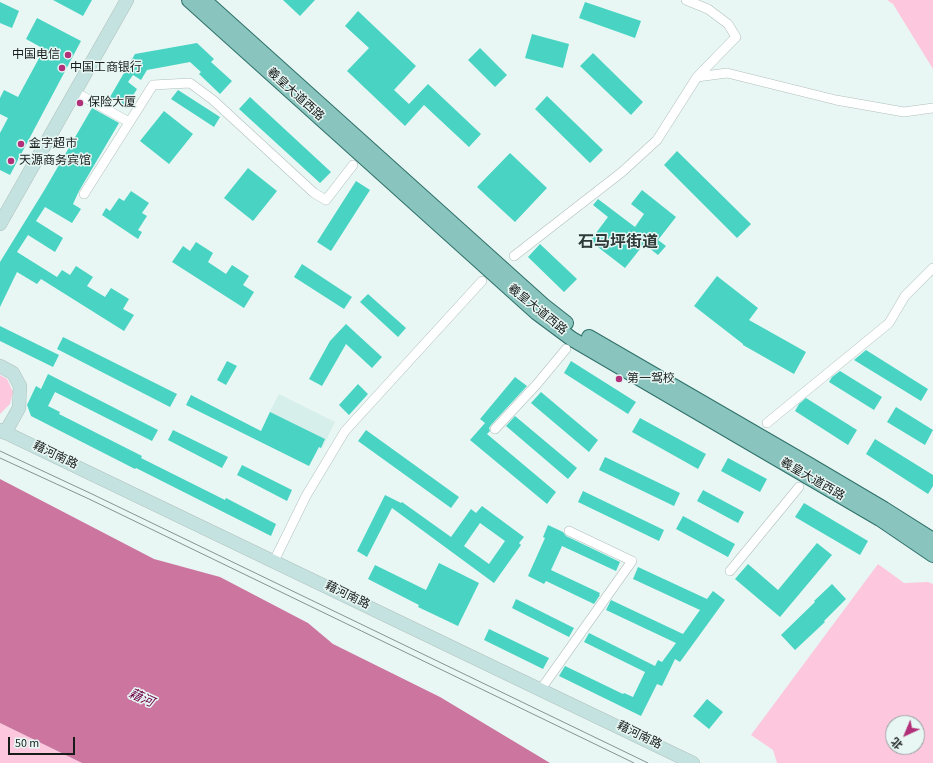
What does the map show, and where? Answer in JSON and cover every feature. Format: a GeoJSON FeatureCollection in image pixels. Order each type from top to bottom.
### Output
{"type":"FeatureCollection","features":[{"type":"Feature","properties":{"kind":"main road"},"geometry":{"type":"LineString","coordinates":[[0,224],[128,0]]}},
{"type":"Feature","properties":{"kind":"main road","name":"羲皇大道西路"},"geometry":{"type":"LineString","coordinates":[[189,0],[537,313],[572,339],[880,519],[933,555]]}},
{"type":"Feature","properties":{"kind":"main road","name":"羲皇大道西路"},"geometry":{"type":"LineString","coordinates":[[204,0],[543,305],[577,330],[827,475],[933,540]]}},
{"type":"Feature","properties":{"kind":"main road"},"geometry":{"type":"LineString","coordinates":[[0,366],[13,373],[20,386],[19,408],[2,432]]}},
{"type":"Feature","properties":{"kind":"main road","name":"藉河南路"},"geometry":{"type":"LineString","coordinates":[[2,432],[693,763]]}},
{"type":"Feature","properties":{"kind":"street"},"geometry":{"type":"LineString","coordinates":[[514,256],[622,172],[656,140],[697,77],[736,37],[728,24],[708,9],[686,0]]}},
{"type":"Feature","properties":{"kind":"street"},"geometry":{"type":"LineString","coordinates":[[697,77],[727,73],[836,100],[904,112],[933,108]]}},
{"type":"Feature","properties":{"kind":"street"},"geometry":{"type":"LineString","coordinates":[[84,194],[152,84],[190,83],[213,100],[314,193],[326,200],[353,165]]}},
{"type":"Feature","properties":{"kind":"street"},"geometry":{"type":"LineString","coordinates":[[75,92],[129,122]]}},
{"type":"Feature","properties":{"kind":"street"},"geometry":{"type":"LineString","coordinates":[[767,423],[889,323],[905,296],[933,268]]}},
{"type":"Feature","properties":{"kind":"street"},"geometry":{"type":"LineString","coordinates":[[274,562],[306,496],[345,432],[482,281]]}},
{"type":"Feature","properties":{"kind":"street"},"geometry":{"type":"LineString","coordinates":[[496,429],[537,384],[566,349]]}},
{"type":"Feature","properties":{"kind":"street"},"geometry":{"type":"LineString","coordinates":[[730,571],[799,487]]}},
{"type":"Feature","properties":{"kind":"street"},"geometry":{"type":"LineString","coordinates":[[541,689],[632,561],[569,531]]}},
{"type":"Feature","properties":{"kind":"shaded area"},"geometry":{"type":"Polygon","coordinates":[[[887,0],[933,0],[933,69],[893,4],[887,0]]]}},
{"type":"Feature","properties":{"kind":"shaded area"},"geometry":{"type":"Polygon","coordinates":[[[0,375],[7,379],[13,392],[10,404],[0,414],[0,375]]]}},
{"type":"Feature","properties":{"kind":"shaded area"},"geometry":{"type":"Polygon","coordinates":[[[279,394],[335,422],[322,449],[265,421],[279,394]]]}},
{"type":"Feature","properties":{"kind":"shaded area"},"geometry":{"type":"Polygon","coordinates":[[[878,564],[904,583],[928,582],[933,584],[933,763],[777,763],[773,750],[751,735],[878,564]]]}},
{"type":"Feature","properties":{"kind":"shaded area"},"geometry":{"type":"Polygon","coordinates":[[[0,723],[82,763],[0,763],[0,723]]]}},
{"type":"Feature","properties":{"kind":"water","name":"藉河"},"geometry":{"type":"Polygon","coordinates":[[[0,479],[154,559],[220,577],[308,623],[333,644],[440,697],[550,763],[82,763],[0,723],[0,479]]]}},
{"type":"Feature","properties":{"kind":"building"},"geometry":{"type":"Polygon","coordinates":[[[53,0],[92,0],[83,16],[53,0]]]}},
{"type":"Feature","properties":{"kind":"building"},"geometry":{"type":"Polygon","coordinates":[[[283,0],[315,0],[300,16],[283,0]]]}},
{"type":"Feature","properties":{"kind":"building"},"geometry":{"type":"Polygon","coordinates":[[[0,2],[19,11],[12,28],[0,23],[0,2]]]}},
{"type":"Feature","properties":{"kind":"building"},"geometry":{"type":"Polygon","coordinates":[[[585,2],[641,21],[635,38],[579,18],[585,2]]]}},
{"type":"Feature","properties":{"kind":"building"},"geometry":{"type":"Polygon","coordinates":[[[358,11],[416,66],[394,90],[409,104],[428,84],[481,134],[469,147],[424,105],[405,126],[347,71],[369,48],[345,26],[358,11]]]}},
{"type":"Feature","properties":{"kind":"building"},"geometry":{"type":"Polygon","coordinates":[[[37,18],[81,41],[10,175],[0,170],[0,133],[8,118],[0,114],[0,98],[4,90],[18,97],[44,49],[26,39],[37,18]]]}},
{"type":"Feature","properties":{"kind":"building"},"geometry":{"type":"Polygon","coordinates":[[[532,34],[569,44],[563,68],[525,58],[532,34]]]}},
{"type":"Feature","properties":{"kind":"building"},"geometry":{"type":"Polygon","coordinates":[[[197,43],[214,59],[211,62],[232,81],[220,94],[199,74],[201,72],[190,62],[147,70],[141,80],[133,75],[128,82],[137,89],[126,107],[110,97],[135,54],[197,43]]]}},
{"type":"Feature","properties":{"kind":"building"},"geometry":{"type":"Polygon","coordinates":[[[480,48],[507,75],[495,87],[468,60],[480,48]]]}},
{"type":"Feature","properties":{"kind":"building"},"geometry":{"type":"Polygon","coordinates":[[[593,53],[643,102],[631,115],[580,66],[593,53]]]}},
{"type":"Feature","properties":{"kind":"building"},"geometry":{"type":"Polygon","coordinates":[[[178,90],[220,117],[214,127],[171,99],[178,90]]]}},
{"type":"Feature","properties":{"kind":"building"},"geometry":{"type":"Polygon","coordinates":[[[547,96],[603,150],[590,163],[535,109],[547,96]]]}},
{"type":"Feature","properties":{"kind":"building"},"geometry":{"type":"Polygon","coordinates":[[[250,97],[331,172],[320,183],[239,109],[250,97]]]}},
{"type":"Feature","properties":{"kind":"building"},"geometry":{"type":"Polygon","coordinates":[[[92,108],[119,123],[79,191],[73,204],[81,209],[72,223],[45,207],[36,221],[63,238],[55,252],[28,235],[17,252],[57,277],[62,270],[70,275],[76,266],[93,277],[87,286],[105,297],[111,288],[129,299],[123,309],[134,315],[124,331],[41,279],[37,284],[17,272],[0,307],[0,262],[92,108]]]}},
{"type":"Feature","properties":{"kind":"building"},"geometry":{"type":"Polygon","coordinates":[[[164,111],[193,134],[169,164],[140,141],[164,111]]]}},
{"type":"Feature","properties":{"kind":"building"},"geometry":{"type":"Polygon","coordinates":[[[677,151],[751,224],[737,238],[664,165],[677,151]]]}},
{"type":"Feature","properties":{"kind":"building"},"geometry":{"type":"Polygon","coordinates":[[[510,153],[547,188],[515,222],[477,187],[510,153]]]}},
{"type":"Feature","properties":{"kind":"building"},"geometry":{"type":"Polygon","coordinates":[[[248,168],[277,191],[253,221],[224,198],[248,168]]]}},
{"type":"Feature","properties":{"kind":"building"},"geometry":{"type":"Polygon","coordinates":[[[356,181],[370,190],[331,251],[317,242],[356,181]]]}},
{"type":"Feature","properties":{"kind":"building"},"geometry":{"type":"Polygon","coordinates":[[[642,190],[676,217],[658,240],[666,246],[658,255],[644,244],[625,268],[590,241],[608,217],[593,205],[598,199],[635,227],[644,214],[631,204],[642,190]]]}},
{"type":"Feature","properties":{"kind":"building"},"geometry":{"type":"Polygon","coordinates":[[[131,191],[149,203],[142,213],[147,216],[138,230],[142,232],[138,239],[102,215],[106,208],[110,211],[119,198],[124,201],[131,191]]]}},
{"type":"Feature","properties":{"kind":"building"},"geometry":{"type":"Polygon","coordinates":[[[196,242],[213,253],[208,262],[226,274],[232,265],[249,276],[243,285],[254,292],[244,308],[172,262],[183,246],[190,251],[196,242]]]}},
{"type":"Feature","properties":{"kind":"building"},"geometry":{"type":"Polygon","coordinates":[[[540,244],[577,279],[564,292],[528,257],[540,244]]]}},
{"type":"Feature","properties":{"kind":"building"},"geometry":{"type":"Polygon","coordinates":[[[302,264],[352,297],[344,309],[294,277],[302,264]]]}},
{"type":"Feature","properties":{"kind":"building"},"geometry":{"type":"Polygon","coordinates":[[[717,276],[758,308],[749,320],[806,352],[794,374],[743,345],[694,306],[717,276]]]}},
{"type":"Feature","properties":{"kind":"building"},"geometry":{"type":"Polygon","coordinates":[[[368,294],[406,328],[398,337],[360,302],[368,294]]]}},
{"type":"Feature","properties":{"kind":"building"},"geometry":{"type":"Polygon","coordinates":[[[346,324],[382,357],[372,368],[346,344],[322,386],[309,379],[330,341],[346,324]]]}},
{"type":"Feature","properties":{"kind":"building"},"geometry":{"type":"Polygon","coordinates":[[[0,326],[59,355],[53,367],[0,341],[0,326]]]}},
{"type":"Feature","properties":{"kind":"building"},"geometry":{"type":"Polygon","coordinates":[[[63,337],[177,394],[170,407],[57,349],[63,337]]]}},
{"type":"Feature","properties":{"kind":"building"},"geometry":{"type":"Polygon","coordinates":[[[866,350],[928,389],[921,401],[854,360],[866,350]]]}},
{"type":"Feature","properties":{"kind":"building"},"geometry":{"type":"Polygon","coordinates":[[[227,361],[237,366],[226,385],[217,380],[227,361]]]}},
{"type":"Feature","properties":{"kind":"building"},"geometry":{"type":"Polygon","coordinates":[[[571,361],[636,402],[628,414],[564,373],[571,361]]]}},
{"type":"Feature","properties":{"kind":"building"},"geometry":{"type":"Polygon","coordinates":[[[840,371],[882,397],[874,410],[829,382],[832,377],[840,371]]]}},
{"type":"Feature","properties":{"kind":"building"},"geometry":{"type":"Polygon","coordinates":[[[48,374],[158,430],[152,441],[55,392],[48,406],[60,412],[59,414],[142,456],[141,458],[225,500],[226,498],[276,524],[271,536],[31,416],[27,405],[36,386],[41,389],[48,374]]]}},
{"type":"Feature","properties":{"kind":"building"},"geometry":{"type":"Polygon","coordinates":[[[515,377],[527,386],[491,425],[489,428],[490,431],[487,434],[556,492],[547,504],[470,440],[485,423],[480,419],[515,377]]]}},
{"type":"Feature","properties":{"kind":"building"},"geometry":{"type":"Polygon","coordinates":[[[358,384],[368,394],[349,415],[339,405],[358,384]]]}},
{"type":"Feature","properties":{"kind":"building"},"geometry":{"type":"Polygon","coordinates":[[[541,392],[598,440],[589,452],[531,403],[541,392]]]}},
{"type":"Feature","properties":{"kind":"building"},"geometry":{"type":"Polygon","coordinates":[[[191,395],[261,431],[270,412],[325,439],[309,466],[186,405],[191,395]]]}},
{"type":"Feature","properties":{"kind":"building"},"geometry":{"type":"Polygon","coordinates":[[[806,398],[857,430],[848,445],[795,411],[799,404],[806,398]]]}},
{"type":"Feature","properties":{"kind":"building"},"geometry":{"type":"Polygon","coordinates":[[[896,407],[933,430],[925,445],[887,422],[896,407]]]}},
{"type":"Feature","properties":{"kind":"building"},"geometry":{"type":"Polygon","coordinates":[[[515,416],[577,468],[568,479],[506,426],[515,416]]]}},
{"type":"Feature","properties":{"kind":"building"},"geometry":{"type":"Polygon","coordinates":[[[640,418],[706,454],[698,469],[632,432],[640,418]]]}},
{"type":"Feature","properties":{"kind":"building"},"geometry":{"type":"Polygon","coordinates":[[[173,430],[228,457],[222,468],[168,440],[173,430]]]}},
{"type":"Feature","properties":{"kind":"building"},"geometry":{"type":"Polygon","coordinates":[[[366,430],[459,497],[451,508],[358,441],[366,430]]]}},
{"type":"Feature","properties":{"kind":"building"},"geometry":{"type":"Polygon","coordinates":[[[875,439],[933,475],[933,486],[928,494],[866,454],[875,439]]]}},
{"type":"Feature","properties":{"kind":"building"},"geometry":{"type":"Polygon","coordinates":[[[605,457],[680,493],[674,506],[599,470],[605,457]]]}},
{"type":"Feature","properties":{"kind":"building"},"geometry":{"type":"Polygon","coordinates":[[[728,458],[767,479],[760,492],[721,471],[728,458]]]}},
{"type":"Feature","properties":{"kind":"building"},"geometry":{"type":"Polygon","coordinates":[[[242,465],[292,490],[287,501],[237,475],[242,465]]]}},
{"type":"Feature","properties":{"kind":"building"},"geometry":{"type":"Polygon","coordinates":[[[703,490],[744,512],[738,523],[697,501],[703,490]]]}},
{"type":"Feature","properties":{"kind":"building"},"geometry":{"type":"Polygon","coordinates":[[[583,491],[664,530],[659,541],[578,502],[583,491]]]}},
{"type":"Feature","properties":{"kind":"building"},"geometry":{"type":"Polygon","coordinates":[[[385,495],[401,503],[402,502],[451,537],[471,509],[476,513],[482,506],[524,537],[519,543],[521,545],[494,583],[392,508],[367,557],[357,551],[385,495]],[[480,523],[464,546],[489,564],[505,541],[480,523]]]}},
{"type":"Feature","properties":{"kind":"building"},"geometry":{"type":"Polygon","coordinates":[[[804,503],[868,541],[860,555],[795,517],[804,503]]]}},
{"type":"Feature","properties":{"kind":"building"},"geometry":{"type":"Polygon","coordinates":[[[683,516],[735,544],[728,557],[676,529],[683,516]]]}},
{"type":"Feature","properties":{"kind":"building"},"geometry":{"type":"Polygon","coordinates":[[[548,525],[563,532],[566,536],[620,562],[616,571],[562,546],[551,570],[600,593],[594,604],[546,581],[544,584],[528,576],[545,538],[543,537],[548,525]]]}},
{"type":"Feature","properties":{"kind":"building"},"geometry":{"type":"Polygon","coordinates":[[[817,543],[832,555],[780,617],[735,579],[748,564],[778,590],[817,543]]]}},
{"type":"Feature","properties":{"kind":"building"},"geometry":{"type":"Polygon","coordinates":[[[439,563],[479,583],[458,626],[418,607],[419,605],[368,579],[375,565],[426,590],[439,563]]]}},
{"type":"Feature","properties":{"kind":"building"},"geometry":{"type":"Polygon","coordinates":[[[638,567],[707,599],[713,591],[725,600],[680,662],[675,659],[662,686],[657,684],[641,716],[559,676],[565,666],[623,694],[624,693],[633,697],[645,672],[584,642],[589,633],[655,666],[658,660],[662,662],[676,643],[606,610],[611,600],[683,634],[700,610],[633,579],[638,567]]]}},
{"type":"Feature","properties":{"kind":"building"},"geometry":{"type":"Polygon","coordinates":[[[832,584],[846,599],[824,621],[825,622],[795,650],[781,635],[832,584]]]}},
{"type":"Feature","properties":{"kind":"building"},"geometry":{"type":"Polygon","coordinates":[[[516,599],[574,628],[569,637],[512,608],[516,599]]]}},
{"type":"Feature","properties":{"kind":"building"},"geometry":{"type":"Polygon","coordinates":[[[489,629],[549,658],[543,669],[484,640],[489,629]]]}},
{"type":"Feature","properties":{"kind":"building"},"geometry":{"type":"Polygon","coordinates":[[[707,699],[723,712],[709,729],[693,716],[707,699]]]}},
{"type":"Feature","properties":{"kind":"tram line"},"geometry":{"type":"LineString","coordinates":[[0,451],[648,763]]}},
{"type":"Feature","properties":{"kind":"tram line"},"geometry":{"type":"LineString","coordinates":[[0,458],[89,499],[634,763]]}},
{"type":"Feature","properties":{"kind":"place","name":"中国电信"},"geometry":{"type":"Point","coordinates":[68,55]}},
{"type":"Feature","properties":{"kind":"place","name":"中国工商银行"},"geometry":{"type":"Point","coordinates":[62,68]}},
{"type":"Feature","properties":{"kind":"place","name":"保险大厦"},"geometry":{"type":"Point","coordinates":[80,103]}},
{"type":"Feature","properties":{"kind":"place","name":"金字超市"},"geometry":{"type":"Point","coordinates":[21,144]}},
{"type":"Feature","properties":{"kind":"place","name":"天源商务宾馆"},"geometry":{"type":"Point","coordinates":[11,161]}},
{"type":"Feature","properties":{"kind":"place","name":"第一驾校"},"geometry":{"type":"Point","coordinates":[619,379]}},
{"type":"Feature","properties":{"kind":"district","name":"石马坪街道"},"geometry":{"type":"Point","coordinates":[618,243]}}]}
